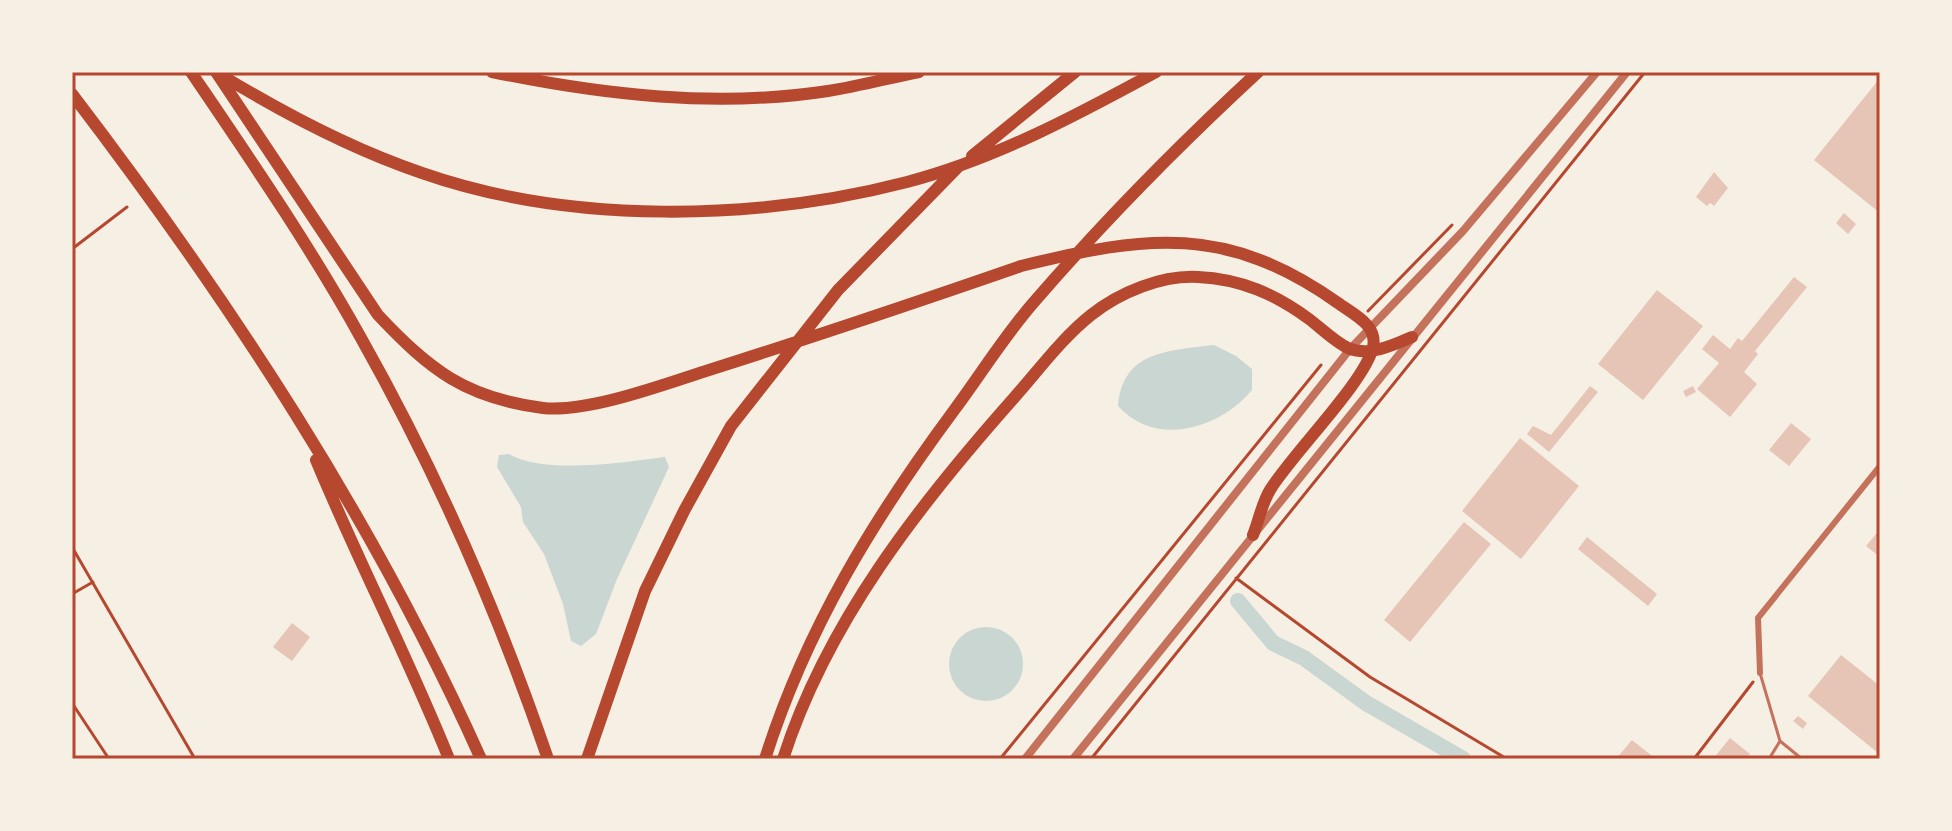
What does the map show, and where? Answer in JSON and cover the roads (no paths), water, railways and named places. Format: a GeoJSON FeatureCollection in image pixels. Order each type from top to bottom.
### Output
{"type":"FeatureCollection","features":[{"type":"Feature","properties":{"kind":"highway"},"geometry":{"type":"LineString","coordinates":[[191,72],[262,176],[362,339],[423,456],[519,672],[548,759]]}},
{"type":"Feature","properties":{"kind":"highway"},"geometry":{"type":"LineString","coordinates":[[216,72],[299,122],[423,174],[557,203],[717,212],[783,208],[910,182],[1031,138],[1156,72]]}},
{"type":"Feature","properties":{"kind":"highway"},"geometry":{"type":"LineString","coordinates":[[216,72],[378,315],[411,349],[451,381],[502,400],[546,408],[618,399],[1021,266],[1120,244],[1200,243],[1249,254],[1306,281],[1370,327],[1372,351],[1269,491],[1253,535]]}},
{"type":"Feature","properties":{"kind":"highway"},"geometry":{"type":"LineString","coordinates":[[492,72],[566,87],[721,100],[827,91],[919,72]]}},
{"type":"Feature","properties":{"kind":"highway"},"geometry":{"type":"LineString","coordinates":[[587,759],[645,591],[731,426],[838,290],[936,186],[1075,72]]}},
{"type":"Feature","properties":{"kind":"highway"},"geometry":{"type":"LineString","coordinates":[[765,759],[795,672],[818,622],[901,482],[1032,304],[1140,186],[1258,72]]}},
{"type":"Feature","properties":{"kind":"highway"},"geometry":{"type":"LineString","coordinates":[[72,94],[158,207],[296,413],[381,558],[481,759]]}},
{"type":"Feature","properties":{"kind":"highway"},"geometry":{"type":"LineString","coordinates":[[783,759],[820,667],[871,581],[964,454],[1091,315],[1119,296],[1151,284],[1194,277],[1218,278],[1250,286],[1281,299],[1350,349],[1372,351],[1412,337]]}},
{"type":"Feature","properties":{"kind":"highway"},"geometry":{"type":"LineString","coordinates":[[296,413],[352,546],[414,671],[449,759]]}},
{"type":"Feature","properties":{"kind":"street"},"geometry":{"type":"LineString","coordinates":[[1025,759],[1350,349],[1463,231],[1597,72]]}},
{"type":"Feature","properties":{"kind":"street"},"geometry":{"type":"LineString","coordinates":[[1073,759],[1627,72]]}},
{"type":"Feature","properties":{"kind":"street"},"geometry":{"type":"LineString","coordinates":[[1760,673],[1758,618],[1880,466]]}},
{"type":"Feature","properties":{"kind":"lane"},"geometry":{"type":"LineString","coordinates":[[1760,673],[1780,741],[1802,759]]}},
{"type":"Feature","properties":{"kind":"lane"},"geometry":{"type":"LineString","coordinates":[[1769,759],[1780,741]]}},
{"type":"Feature","properties":{"kind":"waterway"},"geometry":{"type":"LineString","coordinates":[[1238,601],[1273,643],[1304,658],[1366,703],[1463,759]]}}]}
